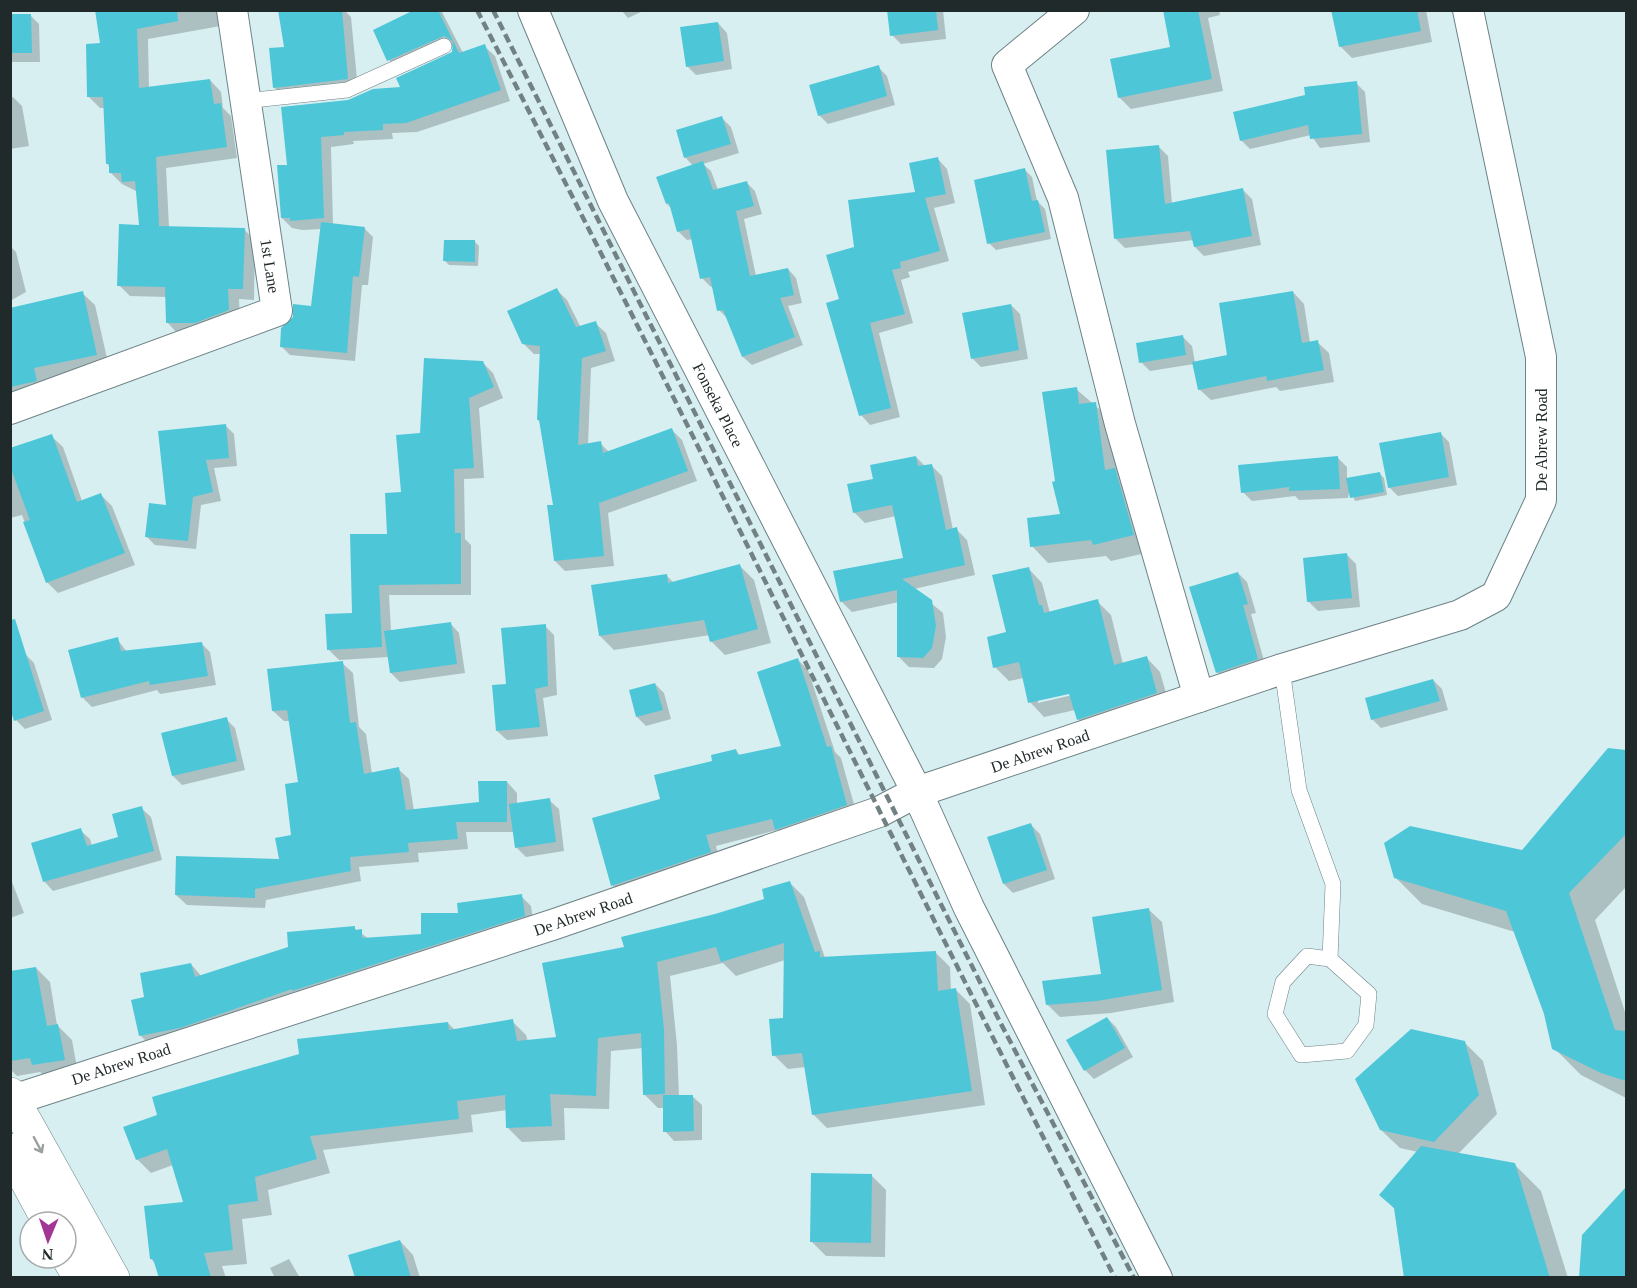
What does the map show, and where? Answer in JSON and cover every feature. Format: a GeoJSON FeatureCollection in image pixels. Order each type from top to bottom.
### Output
{"type":"FeatureCollection","features":[{"type":"Feature","properties":{"kind":"highway"},"geometry":{"type":"LineString","coordinates":[[12,1098],[113,1278]]}},
{"type":"Feature","properties":{"kind":"highway"},"geometry":{"type":"LineString","coordinates":[[10,1150],[42,1210]]}},
{"type":"Feature","properties":{"kind":"street","name":"1st Lane"},"geometry":{"type":"LineString","coordinates":[[10,409],[277,311],[232,10]]}},
{"type":"Feature","properties":{"kind":"street","name":"Fonseka Place"},"geometry":{"type":"LineString","coordinates":[[533,10],[613,201],[917,792],[969,908],[1157,1278]]}},
{"type":"Feature","properties":{"kind":"street"},"geometry":{"type":"LineString","coordinates":[[1074,10],[1007,65],[1063,198],[1120,424],[1198,697]]}},
{"type":"Feature","properties":{"kind":"street","name":"De Abrew Road"},"geometry":{"type":"LineString","coordinates":[[12,1098],[555,924],[879,812],[917,792],[1282,669],[1460,615],[1496,597],[1541,500],[1541,357],[1468,10]]}},
{"type":"Feature","properties":{"kind":"lane"},"geometry":{"type":"LineString","coordinates":[[245,101],[346,90],[444,46]]}},
{"type":"Feature","properties":{"kind":"lane"},"geometry":{"type":"LineString","coordinates":[[1282,669],[1299,790],[1333,884],[1330,959]]}},
{"type":"Feature","properties":{"kind":"lane"},"geometry":{"type":"LineString","coordinates":[[1307,956],[1330,959],[1369,994],[1366,1025],[1347,1051],[1301,1055],[1275,1014],[1283,982],[1307,956]]}},
{"type":"Feature","properties":{"kind":"building"},"geometry":{"type":"Polygon","coordinates":[[[95,10],[177,10],[178,21],[137,29],[139,88],[210,79],[214,104],[221,103],[227,147],[156,157],[159,226],[245,228],[243,289],[228,289],[229,310],[195,323],[166,323],[165,287],[117,286],[119,224],[139,225],[135,181],[122,182],[121,173],[109,173],[109,164],[106,164],[103,97],[87,97],[86,44],[100,43],[95,10]]]}},
{"type":"Feature","properties":{"kind":"building"},"geometry":{"type":"Polygon","coordinates":[[[278,10],[342,10],[348,79],[273,88],[269,48],[284,47],[278,10]]]}},
{"type":"Feature","properties":{"kind":"building"},"geometry":{"type":"Polygon","coordinates":[[[414,10],[438,10],[459,53],[485,44],[501,90],[406,123],[383,124],[383,130],[344,132],[344,135],[321,137],[324,218],[290,221],[290,218],[281,218],[277,165],[287,165],[281,107],[348,100],[373,89],[400,87],[396,78],[452,52],[453,41],[444,36],[387,61],[373,30],[414,10]]]}},
{"type":"Feature","properties":{"kind":"building"},"geometry":{"type":"Polygon","coordinates":[[[887,10],[936,10],[938,30],[890,36],[887,10]]]}},
{"type":"Feature","properties":{"kind":"building"},"geometry":{"type":"Polygon","coordinates":[[[1163,10],[1198,10],[1212,79],[1118,98],[1110,59],[1170,47],[1163,10]]]}},
{"type":"Feature","properties":{"kind":"building"},"geometry":{"type":"Polygon","coordinates":[[[1331,10],[1417,10],[1421,31],[1339,47],[1331,10]]]}},
{"type":"Feature","properties":{"kind":"building"},"geometry":{"type":"Polygon","coordinates":[[[10,14],[31,14],[32,53],[10,53],[10,14]]]}},
{"type":"Feature","properties":{"kind":"building"},"geometry":{"type":"Polygon","coordinates":[[[718,22],[724,61],[686,67],[680,27],[718,22]]]}},
{"type":"Feature","properties":{"kind":"building"},"geometry":{"type":"Polygon","coordinates":[[[879,65],[887,96],[818,116],[809,85],[879,65]]]}},
{"type":"Feature","properties":{"kind":"building"},"geometry":{"type":"Polygon","coordinates":[[[1357,81],[1362,134],[1310,139],[1308,125],[1240,141],[1233,112],[1305,95],[1304,87],[1357,81]]]}},
{"type":"Feature","properties":{"kind":"building"},"geometry":{"type":"Polygon","coordinates":[[[722,116],[731,144],[684,158],[676,130],[722,116]]]}},
{"type":"Feature","properties":{"kind":"building"},"geometry":{"type":"Polygon","coordinates":[[[1159,145],[1165,204],[1243,188],[1252,236],[1194,247],[1190,231],[1114,239],[1106,150],[1159,145]]]}},
{"type":"Feature","properties":{"kind":"building"},"geometry":{"type":"Polygon","coordinates":[[[938,157],[946,194],[925,198],[940,251],[900,262],[901,268],[892,270],[905,314],[870,323],[891,408],[859,416],[826,303],[839,299],[826,255],[854,247],[848,200],[915,192],[909,163],[938,157]]]}},
{"type":"Feature","properties":{"kind":"building"},"geometry":{"type":"Polygon","coordinates":[[[703,161],[713,190],[747,181],[754,206],[736,211],[750,276],[788,268],[794,295],[780,298],[795,337],[742,357],[723,310],[717,311],[710,277],[700,279],[689,229],[677,232],[669,203],[666,204],[656,177],[703,161]]]}},
{"type":"Feature","properties":{"kind":"building"},"geometry":{"type":"Polygon","coordinates":[[[1025,168],[1032,201],[1038,200],[1045,232],[987,244],[974,180],[1025,168]]]}},
{"type":"Feature","properties":{"kind":"building"},"geometry":{"type":"Polygon","coordinates":[[[321,222],[365,227],[359,277],[353,276],[347,353],[280,347],[281,328],[293,317],[293,304],[311,306],[321,222]]]}},
{"type":"Feature","properties":{"kind":"building"},"geometry":{"type":"Polygon","coordinates":[[[444,240],[475,240],[475,262],[443,261],[444,240]]]}},
{"type":"Feature","properties":{"kind":"building"},"geometry":{"type":"Polygon","coordinates":[[[557,288],[576,327],[596,321],[606,351],[582,358],[578,445],[601,441],[603,453],[672,428],[688,471],[599,503],[604,556],[554,561],[547,505],[553,505],[539,420],[537,420],[540,346],[522,344],[507,311],[557,288]]]}},
{"type":"Feature","properties":{"kind":"building"},"geometry":{"type":"Polygon","coordinates":[[[83,291],[97,355],[34,368],[37,381],[10,387],[10,308],[83,291]]]}},
{"type":"Feature","properties":{"kind":"building"},"geometry":{"type":"Polygon","coordinates":[[[1293,291],[1302,343],[1318,340],[1324,370],[1267,381],[1266,376],[1198,390],[1192,362],[1227,355],[1219,303],[1293,291]]]}},
{"type":"Feature","properties":{"kind":"building"},"geometry":{"type":"Polygon","coordinates":[[[1011,304],[1019,350],[971,359],[962,313],[1011,304]]]}},
{"type":"Feature","properties":{"kind":"building"},"geometry":{"type":"Polygon","coordinates":[[[1183,335],[1186,355],[1139,363],[1136,343],[1183,335]]]}},
{"type":"Feature","properties":{"kind":"building"},"geometry":{"type":"Polygon","coordinates":[[[424,358],[483,361],[494,387],[469,398],[474,468],[454,469],[455,533],[461,533],[461,584],[379,585],[382,647],[327,650],[325,614],[352,613],[350,534],[387,534],[385,493],[401,492],[396,435],[420,433],[424,358]]]}},
{"type":"Feature","properties":{"kind":"building"},"geometry":{"type":"Polygon","coordinates":[[[1077,387],[1079,404],[1096,402],[1105,470],[1115,468],[1134,535],[1093,545],[1091,540],[1030,547],[1027,518],[1060,514],[1052,482],[1055,481],[1042,392],[1077,387]]]}},
{"type":"Feature","properties":{"kind":"building"},"geometry":{"type":"Polygon","coordinates":[[[226,424],[229,458],[206,460],[213,492],[193,497],[188,541],[145,537],[149,503],[166,505],[158,431],[226,424]]]}},
{"type":"Feature","properties":{"kind":"building"},"geometry":{"type":"Polygon","coordinates":[[[1441,432],[1449,477],[1388,488],[1379,443],[1441,432]]]}},
{"type":"Feature","properties":{"kind":"building"},"geometry":{"type":"Polygon","coordinates":[[[52,434],[77,502],[101,493],[125,553],[46,583],[23,522],[30,520],[10,466],[10,448],[52,434]]]}},
{"type":"Feature","properties":{"kind":"building"},"geometry":{"type":"Polygon","coordinates":[[[916,456],[918,466],[932,464],[946,530],[957,527],[965,565],[902,579],[932,600],[936,626],[932,648],[923,658],[897,657],[897,590],[840,602],[833,571],[903,558],[892,505],[853,513],[847,484],[873,479],[870,465],[916,456]]]}},
{"type":"Feature","properties":{"kind":"building"},"geometry":{"type":"Polygon","coordinates":[[[1338,456],[1340,489],[1289,491],[1289,487],[1241,493],[1238,465],[1338,456]]]}},
{"type":"Feature","properties":{"kind":"building"},"geometry":{"type":"Polygon","coordinates":[[[1380,472],[1384,492],[1350,498],[1346,478],[1380,472]]]}},
{"type":"Feature","properties":{"kind":"building"},"geometry":{"type":"Polygon","coordinates":[[[1347,553],[1352,598],[1307,602],[1303,558],[1347,553]]]}},
{"type":"Feature","properties":{"kind":"building"},"geometry":{"type":"Polygon","coordinates":[[[740,564],[758,629],[710,642],[704,620],[599,636],[591,585],[667,574],[668,583],[740,564]]]}},
{"type":"Feature","properties":{"kind":"building"},"geometry":{"type":"Polygon","coordinates":[[[1029,567],[1039,605],[1042,605],[1044,613],[1098,599],[1114,665],[1147,656],[1157,693],[1077,720],[1069,694],[1028,703],[1019,662],[993,668],[987,637],[1006,632],[992,575],[1029,567]]]}},
{"type":"Feature","properties":{"kind":"building"},"geometry":{"type":"Polygon","coordinates":[[[1238,572],[1248,604],[1243,605],[1258,659],[1216,673],[1189,587],[1238,572]]]}},
{"type":"Feature","properties":{"kind":"building"},"geometry":{"type":"Polygon","coordinates":[[[15,619],[44,711],[14,721],[10,708],[10,620],[15,619]]]}},
{"type":"Feature","properties":{"kind":"building"},"geometry":{"type":"Polygon","coordinates":[[[451,622],[457,664],[390,673],[384,631],[451,622]]]}},
{"type":"Feature","properties":{"kind":"building"},"geometry":{"type":"Polygon","coordinates":[[[546,624],[548,686],[535,689],[540,727],[496,731],[492,685],[506,684],[501,628],[546,624]]]}},
{"type":"Feature","properties":{"kind":"building"},"geometry":{"type":"Polygon","coordinates":[[[118,637],[121,651],[202,642],[208,676],[150,685],[149,681],[81,698],[68,650],[118,637]]]}},
{"type":"Feature","properties":{"kind":"building"},"geometry":{"type":"Polygon","coordinates":[[[798,658],[827,747],[831,746],[847,805],[775,830],[772,819],[706,835],[711,852],[611,886],[592,818],[660,799],[654,775],[712,761],[711,755],[736,749],[738,755],[781,746],[757,672],[798,658]]]}},
{"type":"Feature","properties":{"kind":"building"},"geometry":{"type":"Polygon","coordinates":[[[343,661],[350,723],[356,722],[364,774],[399,767],[406,810],[479,802],[478,781],[507,781],[507,822],[456,822],[458,839],[408,843],[409,852],[350,857],[351,871],[255,889],[255,898],[175,895],[176,856],[279,859],[275,838],[291,835],[285,784],[298,782],[287,710],[272,711],[267,669],[343,661]]]}},
{"type":"Feature","properties":{"kind":"building"},"geometry":{"type":"Polygon","coordinates":[[[1433,679],[1440,701],[1371,720],[1365,698],[1433,679]]]}},
{"type":"Feature","properties":{"kind":"building"},"geometry":{"type":"Polygon","coordinates":[[[655,683],[663,710],[636,717],[629,690],[655,683]]]}},
{"type":"Feature","properties":{"kind":"building"},"geometry":{"type":"Polygon","coordinates":[[[227,717],[237,761],[172,776],[161,733],[227,717]]]}},
{"type":"Feature","properties":{"kind":"building"},"geometry":{"type":"Polygon","coordinates":[[[1608,748],[1626,750],[1626,834],[1569,893],[1615,1030],[1626,1031],[1626,1081],[1601,1073],[1552,1049],[1544,1014],[1506,911],[1394,878],[1384,843],[1410,826],[1522,850],[1608,748]]]}},
{"type":"Feature","properties":{"kind":"building"},"geometry":{"type":"Polygon","coordinates":[[[550,798],[556,842],[515,848],[509,804],[550,798]]]}},
{"type":"Feature","properties":{"kind":"building"},"geometry":{"type":"Polygon","coordinates":[[[142,806],[154,851],[43,882],[31,843],[81,828],[87,846],[118,837],[112,814],[142,806]]]}},
{"type":"Feature","properties":{"kind":"building"},"geometry":{"type":"Polygon","coordinates":[[[1031,823],[1047,870],[1003,884],[987,837],[1031,823]]]}},
{"type":"Feature","properties":{"kind":"building"},"geometry":{"type":"Polygon","coordinates":[[[790,881],[815,952],[820,951],[820,957],[936,951],[938,991],[956,988],[972,1091],[812,1115],[802,1053],[772,1056],[769,1019],[783,1018],[784,943],[721,962],[716,947],[657,962],[664,1030],[665,1094],[643,1095],[641,1033],[598,1038],[596,1096],[550,1094],[552,1126],[506,1128],[505,1095],[457,1101],[459,1119],[310,1136],[317,1159],[255,1177],[258,1201],[228,1205],[233,1250],[204,1253],[211,1278],[159,1278],[153,1259],[150,1259],[144,1206],[183,1202],[167,1149],[136,1160],[123,1127],[157,1115],[152,1097],[299,1054],[297,1039],[448,1022],[449,1030],[513,1019],[517,1041],[556,1037],[542,963],[624,947],[621,937],[715,914],[764,899],[762,889],[790,881]]]}},
{"type":"Feature","properties":{"kind":"building"},"geometry":{"type":"Polygon","coordinates":[[[522,894],[525,916],[292,991],[292,989],[180,1028],[139,1036],[131,1000],[144,997],[140,973],[191,963],[195,977],[288,947],[287,932],[355,926],[355,930],[362,929],[362,938],[421,934],[421,913],[458,913],[457,903],[522,894]]]}},
{"type":"Feature","properties":{"kind":"building"},"geometry":{"type":"Polygon","coordinates":[[[1149,908],[1162,990],[1097,1001],[1046,1005],[1042,981],[1101,974],[1092,917],[1149,908]]]}},
{"type":"Feature","properties":{"kind":"building"},"geometry":{"type":"Polygon","coordinates":[[[36,967],[47,1026],[58,1024],[65,1060],[32,1065],[30,1058],[10,1061],[10,971],[36,967]]]}},
{"type":"Feature","properties":{"kind":"building"},"geometry":{"type":"Polygon","coordinates":[[[1107,1017],[1125,1048],[1084,1071],[1066,1040],[1107,1017]]]}},
{"type":"Feature","properties":{"kind":"building"},"geometry":{"type":"Polygon","coordinates":[[[1411,1029],[1465,1041],[1479,1095],[1434,1142],[1380,1130],[1355,1079],[1411,1029]]]}},
{"type":"Feature","properties":{"kind":"building"},"geometry":{"type":"Polygon","coordinates":[[[663,1095],[693,1095],[694,1131],[663,1132],[663,1095]]]}},
{"type":"Feature","properties":{"kind":"building"},"geometry":{"type":"Polygon","coordinates":[[[1421,1146],[1515,1163],[1550,1278],[1404,1278],[1394,1208],[1379,1195],[1421,1146]]]}},
{"type":"Feature","properties":{"kind":"building"},"geometry":{"type":"Polygon","coordinates":[[[811,1173],[872,1174],[871,1243],[810,1242],[811,1173]]]}},
{"type":"Feature","properties":{"kind":"building"},"geometry":{"type":"Polygon","coordinates":[[[1626,1187],[1626,1278],[1579,1278],[1582,1235],[1626,1187]]]}},
{"type":"Feature","properties":{"kind":"building"},"geometry":{"type":"Polygon","coordinates":[[[400,1240],[411,1278],[355,1278],[348,1255],[400,1240]]]}},
{"type":"Feature","properties":{"kind":"railway"},"geometry":{"type":"LineString","coordinates":[[477,10],[1115,1278]]}},
{"type":"Feature","properties":{"kind":"railway"},"geometry":{"type":"LineString","coordinates":[[493,10],[1000,1022],[1134,1278]]}}]}
